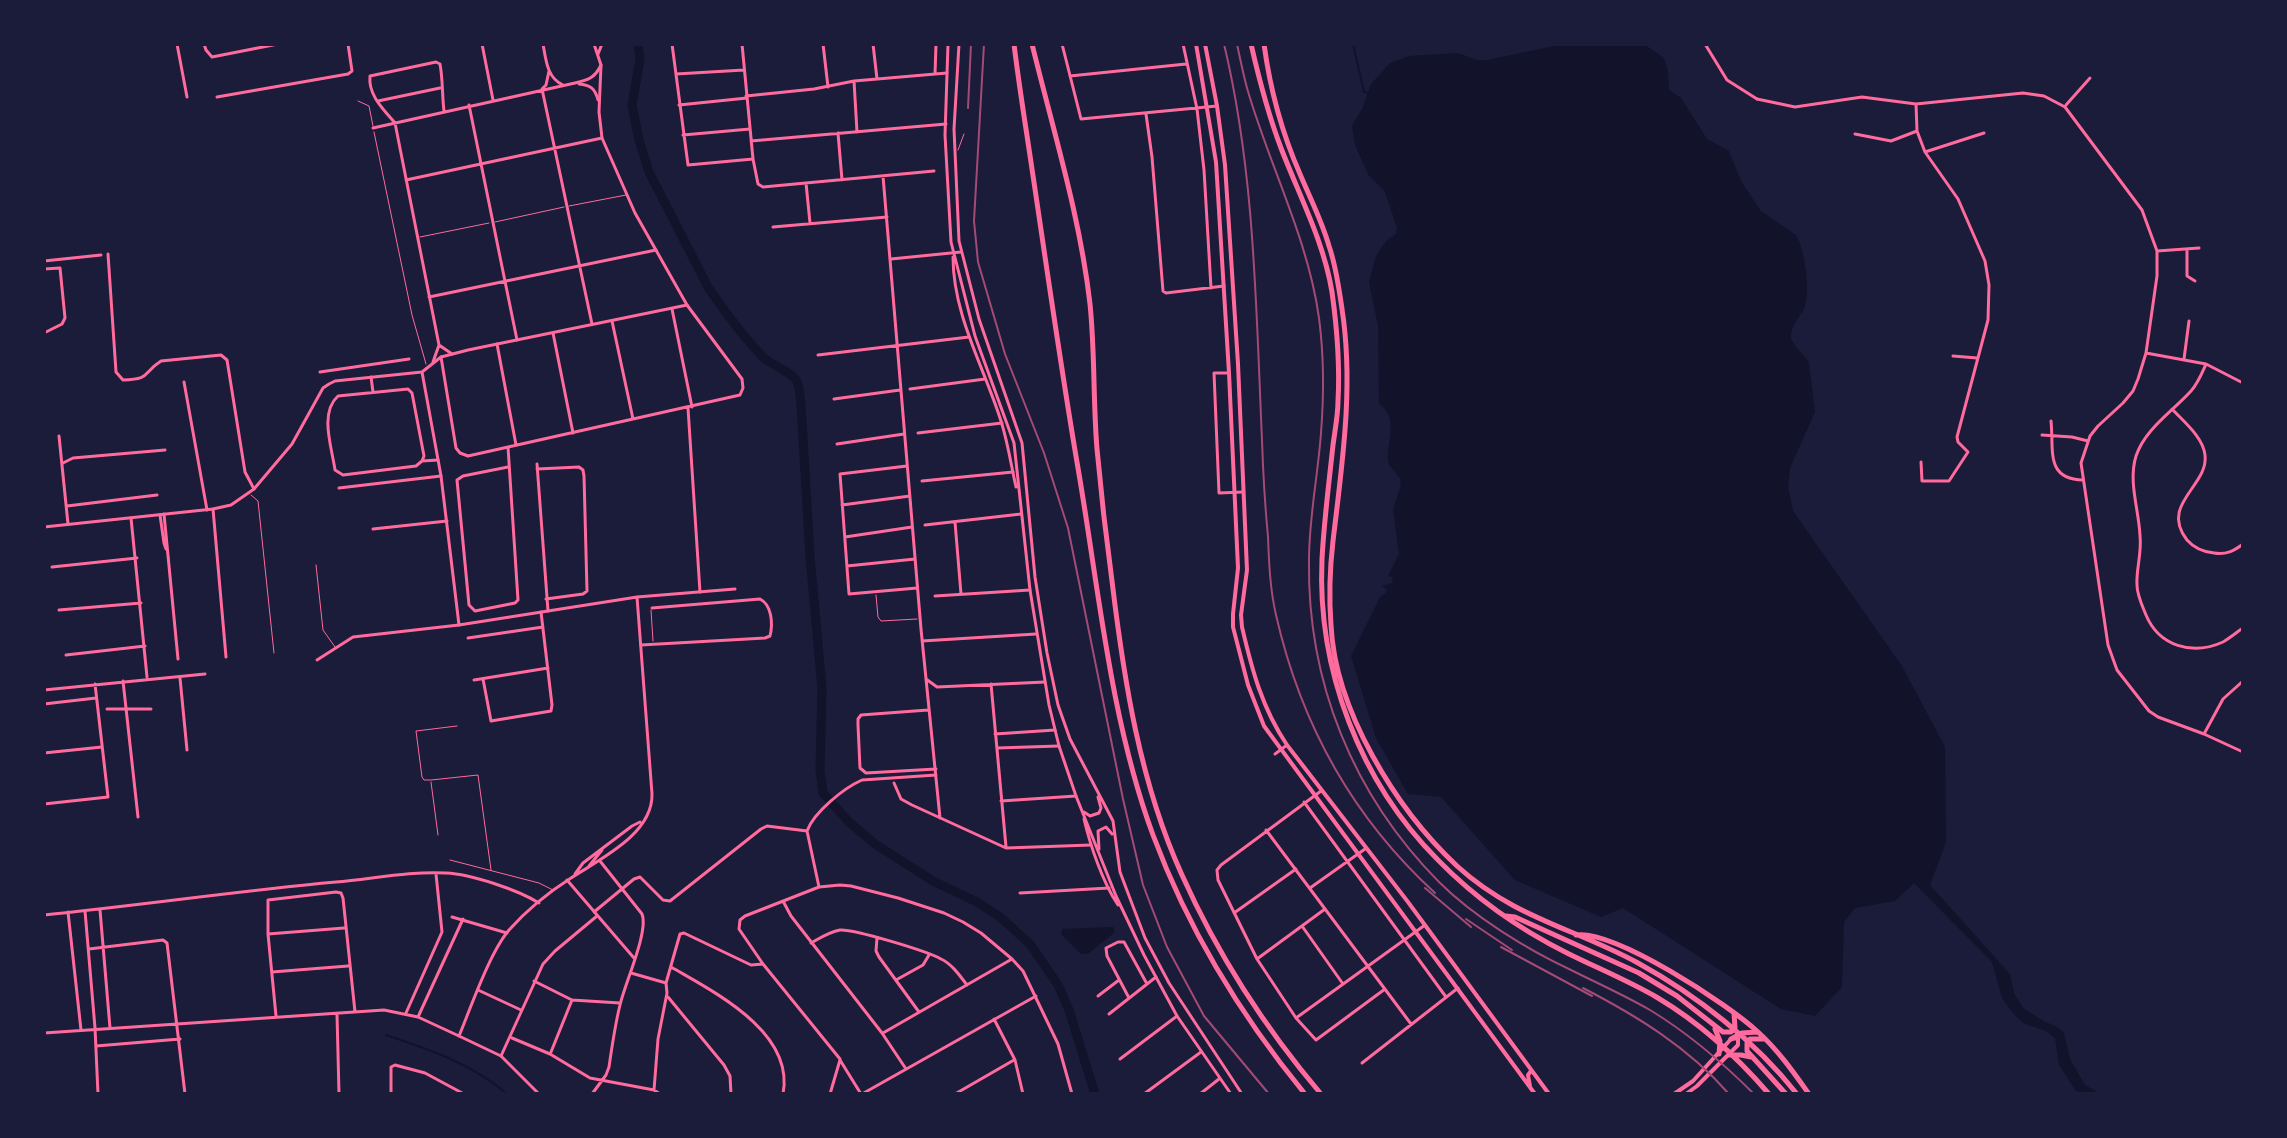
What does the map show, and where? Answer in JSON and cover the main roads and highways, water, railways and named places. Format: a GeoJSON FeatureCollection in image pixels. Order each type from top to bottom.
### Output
{"type":"FeatureCollection","features":[{"type":"Feature","properties":{"kind":"highway"},"geometry":{"type":"LineString","coordinates":[[1014,44],[1060,365],[1114,689],[1134,774],[1153,834],[1183,907],[1203,945],[1236,1001],[1305,1094]]}},
{"type":"Feature","properties":{"kind":"highway"},"geometry":{"type":"LineString","coordinates":[[1032,44],[1072,208],[1088,290],[1103,511],[1121,660],[1145,769],[1178,866],[1226,960],[1253,1003],[1321,1094]]}},
{"type":"Feature","properties":{"kind":"highway"},"geometry":{"type":"LineString","coordinates":[[1251,44],[1272,123],[1318,242],[1331,288],[1338,401],[1323,548],[1322,599],[1330,660],[1340,698],[1372,772],[1397,812],[1466,887],[1503,915],[1565,952],[1659,999],[1685,1016],[1722,1046],[1769,1094]]}},
{"type":"Feature","properties":{"kind":"highway"},"geometry":{"type":"LineString","coordinates":[[1264,44],[1279,117],[1331,251],[1343,313],[1347,393],[1333,540],[1330,623],[1341,679],[1350,706],[1382,774],[1435,844],[1479,886],[1534,918],[1638,963],[1693,998],[1757,1050],[1797,1094]]}},
{"type":"Feature","properties":{"kind":"highway"},"geometry":{"type":"LineString","coordinates":[[1503,915],[1515,917],[1623,964],[1677,996],[1723,1032],[1733,1031],[1736,1025],[1733,1012]]}},
{"type":"Feature","properties":{"kind":"highway"},"geometry":{"type":"LineString","coordinates":[[1575,935],[1584,934],[1636,953],[1672,972],[1733,1012],[1765,1039],[1809,1094]]}},
{"type":"Feature","properties":{"kind":"highway"},"geometry":{"type":"LineString","coordinates":[[1713,1024],[1720,1038],[1719,1054]]}},
{"type":"Feature","properties":{"kind":"highway"},"geometry":{"type":"LineString","coordinates":[[1731,1039],[1742,1033],[1758,1032]]}},
{"type":"Feature","properties":{"kind":"highway"},"geometry":{"type":"LineString","coordinates":[[1765,1039],[1753,1038],[1747,1048],[1786,1094]]}},
{"type":"Feature","properties":{"kind":"highway"},"geometry":{"type":"LineString","coordinates":[[1728,1055],[1752,1057]]}},
{"type":"Feature","properties":{"kind":"main road"},"geometry":{"type":"LineString","coordinates":[[1196,44],[1216,162],[1224,286],[1238,579],[1233,627],[1257,710],[1264,726],[1535,1094]]}},
{"type":"Feature","properties":{"kind":"main road"},"geometry":{"type":"LineString","coordinates":[[1205,44],[1225,165],[1236,329],[1247,577],[1242,627],[1264,705],[1287,745],[1549,1094]]}},
{"type":"Feature","properties":{"kind":"main road"},"geometry":{"type":"LineString","coordinates":[[1226,330],[1236,329]]}},
{"type":"Feature","properties":{"kind":"main road"},"geometry":{"type":"LineString","coordinates":[[1467,1001],[1472,996],[1472,989]]}},
{"type":"Feature","properties":{"kind":"main road"},"geometry":{"type":"LineString","coordinates":[[1503,1050],[1505,1035]]}},
{"type":"Feature","properties":{"kind":"main road"},"geometry":{"type":"LineString","coordinates":[[1674,1094],[1685,1092],[1728,1055],[1739,1044],[1738,1038],[1731,1039],[1685,1092]]}},
{"type":"Feature","properties":{"kind":"main road"},"geometry":{"type":"LineString","coordinates":[[1530,1089],[1528,1078],[1531,1071]]}},
{"type":"Feature","properties":{"kind":"main road"},"geometry":{"type":"LineString","coordinates":[[1521,1075],[1535,1077]]}},
{"type":"Feature","properties":{"kind":"waterway"},"geometry":{"type":"LineString","coordinates":[[638,44],[640,59],[632,105],[649,172],[714,296],[756,350],[793,377],[798,385],[822,688],[820,771],[823,793],[848,821],[875,844],[933,881],[977,902],[1000,917],[1030,944],[1058,985],[1069,1010],[1095,1094]]}},
{"type":"Feature","properties":{"kind":"waterway"},"geometry":{"type":"LineString","coordinates":[[1353,44],[1364,92],[1368,93]]}},
{"type":"Feature","properties":{"kind":"waterway"},"geometry":{"type":"LineString","coordinates":[[386,1035],[465,1066],[507,1094]]}},
{"type":"Feature","properties":{"kind":"railway"},"geometry":{"type":"LineString","coordinates":[[968,108],[971,44]]}},
{"type":"Feature","properties":{"kind":"railway"},"geometry":{"type":"LineString","coordinates":[[984,44],[974,221],[978,262],[1005,354],[1044,453],[1068,528],[1143,885],[1167,947],[1204,1016],[1269,1094]]}},
{"type":"Feature","properties":{"kind":"railway"},"geometry":{"type":"LineString","coordinates":[[1224,44],[1248,191],[1256,291],[1265,501],[1276,615],[1300,694],[1334,767],[1379,833],[1435,893]]}},
{"type":"Feature","properties":{"kind":"railway"},"geometry":{"type":"LineString","coordinates":[[1237,44],[1256,117],[1297,230],[1314,288],[1323,361],[1323,404],[1309,544],[1310,605],[1316,650],[1327,693],[1341,734],[1360,774],[1382,812],[1409,848],[1439,882],[1468,907],[1536,952],[1664,1019],[1705,1049],[1754,1094]]}},
{"type":"Feature","properties":{"kind":"railway"},"geometry":{"type":"LineString","coordinates":[[1425,888],[1471,927]]}},
{"type":"Feature","properties":{"kind":"railway"},"geometry":{"type":"LineString","coordinates":[[1466,919],[1512,950]]}},
{"type":"Feature","properties":{"kind":"railway"},"geometry":{"type":"LineString","coordinates":[[1501,947],[1592,996]]}},
{"type":"Feature","properties":{"kind":"railway"},"geometry":{"type":"LineString","coordinates":[[1583,988],[1679,1047],[1729,1094]]}}]}
